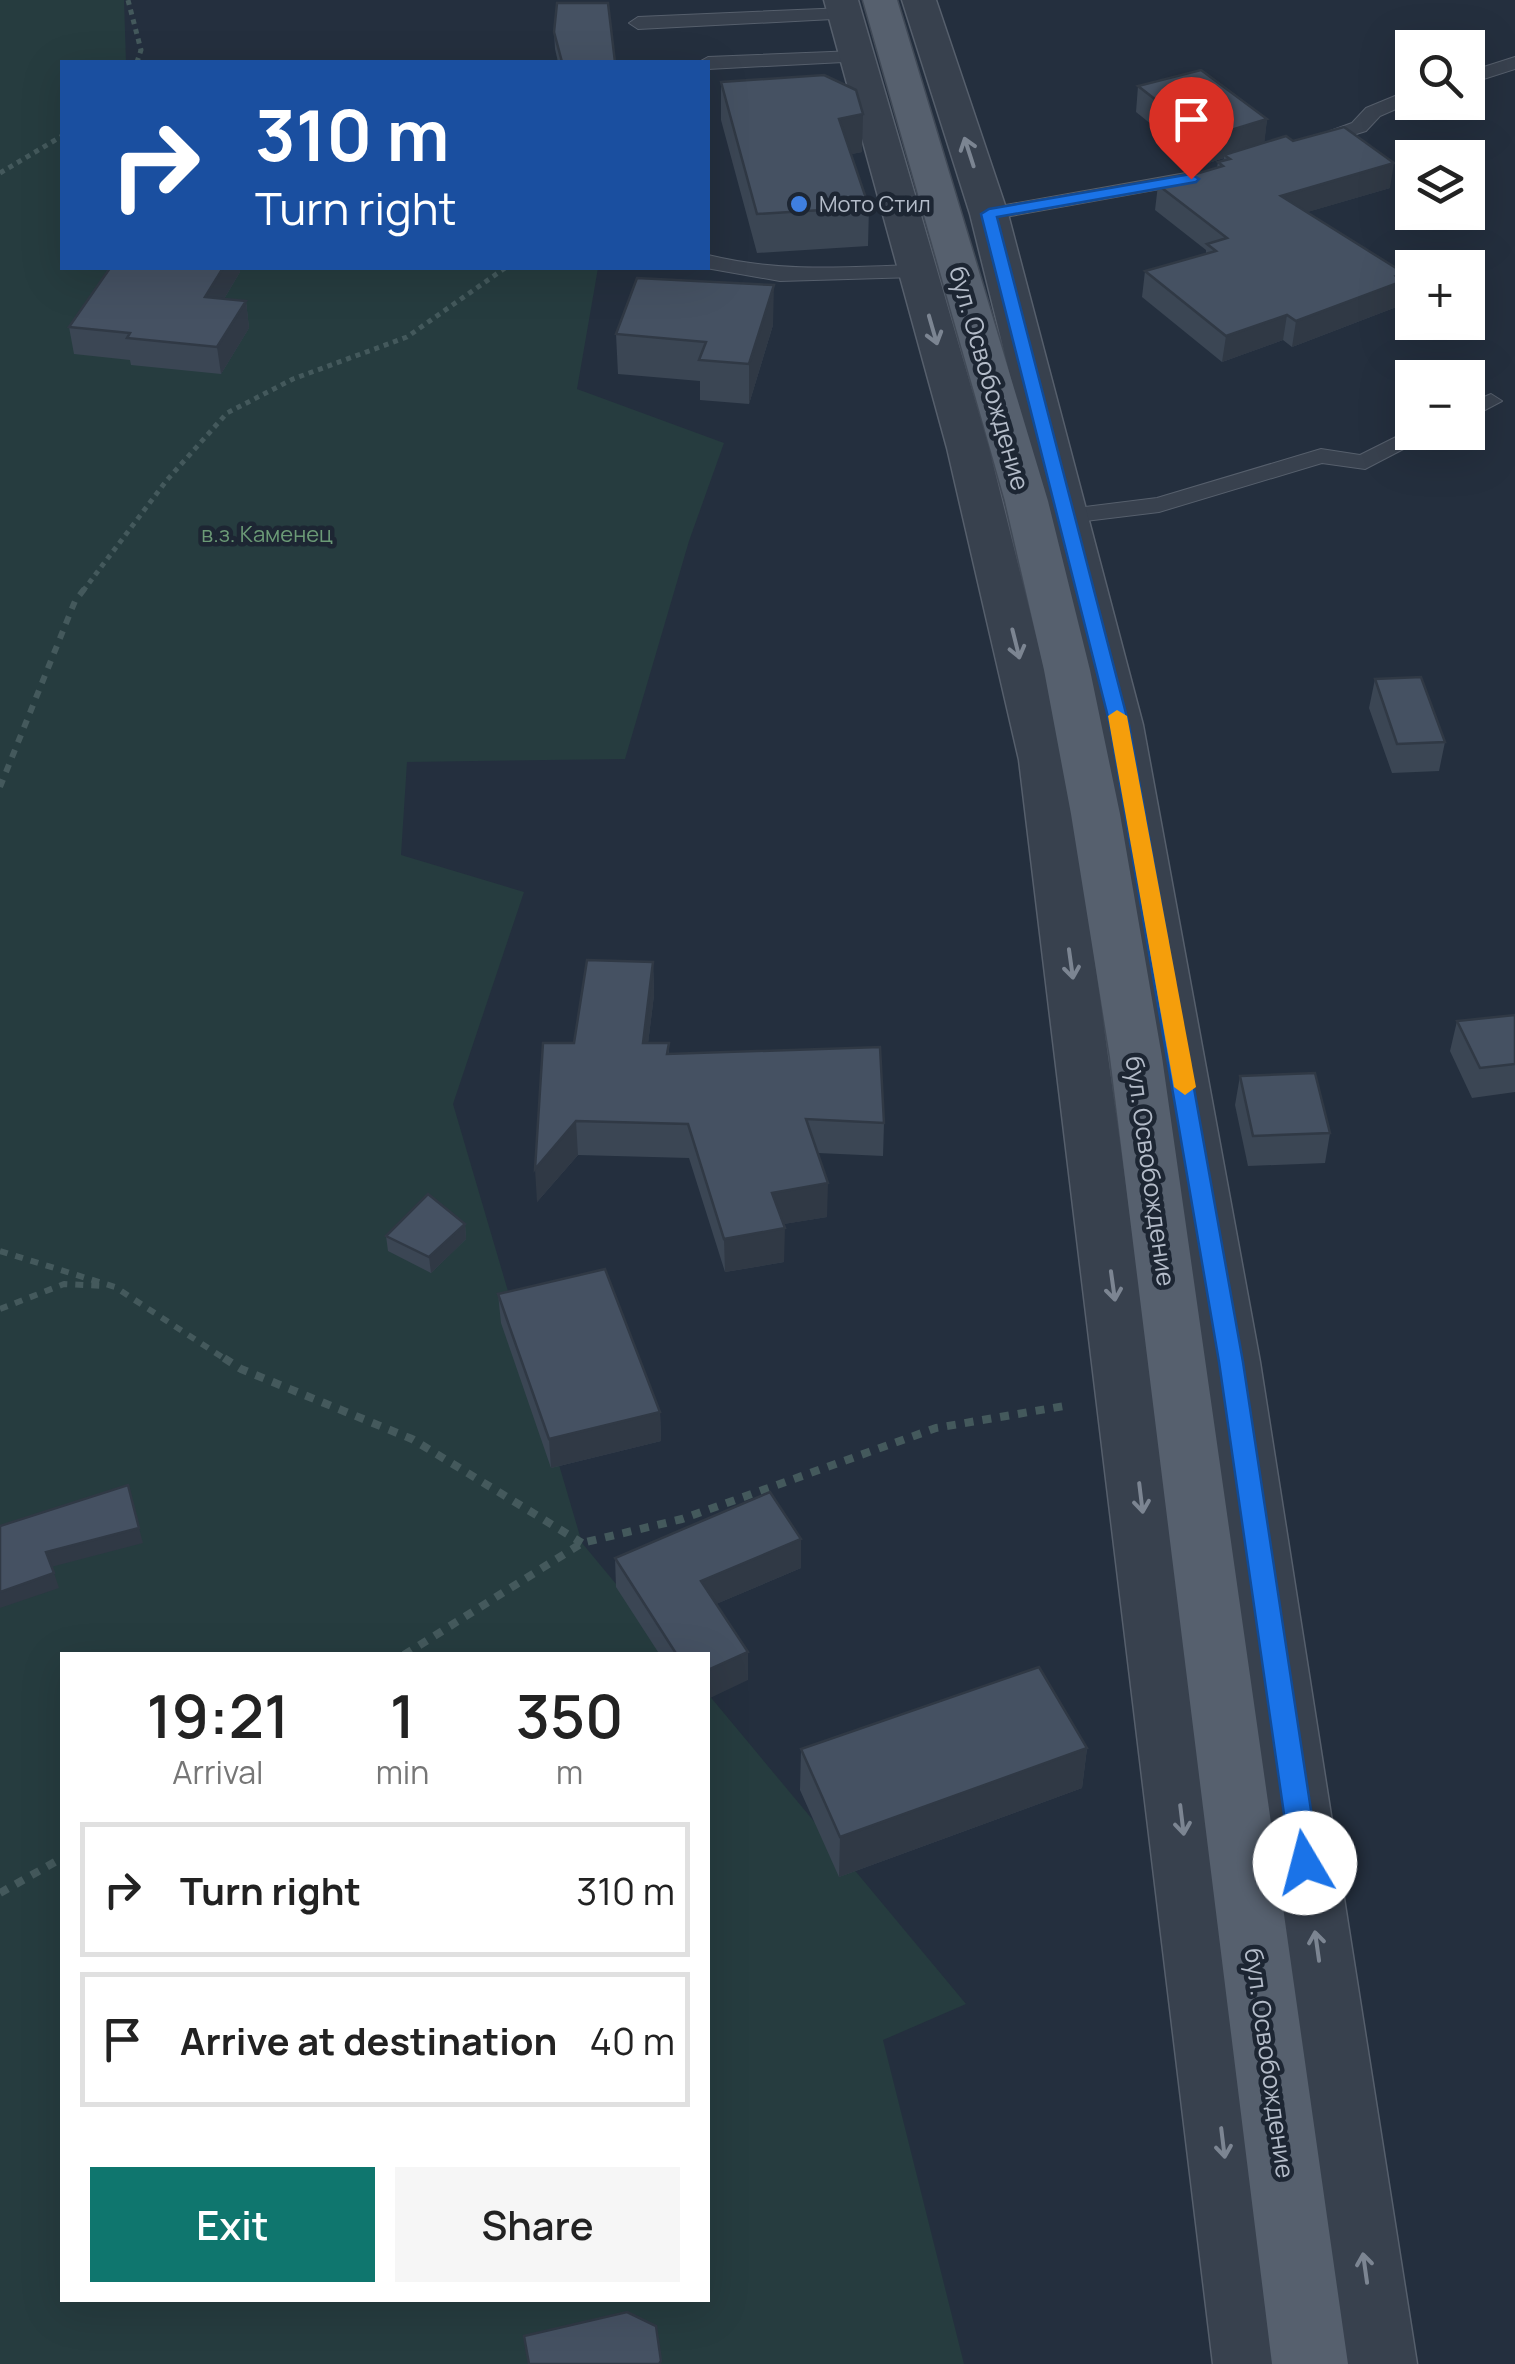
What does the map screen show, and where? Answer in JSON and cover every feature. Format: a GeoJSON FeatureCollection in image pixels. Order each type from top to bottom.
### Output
{"type":"FeatureCollection","features":[{"type":"Feature","properties":{"kind":"main road","name":"бул. Освобождение"},"geometry":{"type":"LineString","coordinates":[[856,18],[1029,514],[1067,669],[1136,1056],[1310,2364]]}},
{"type":"Feature","properties":{"kind":"street"},"geometry":{"type":"LineString","coordinates":[[919,0],[989,214],[1120,725],[1231,1362],[1379,2364]]}},
{"type":"Feature","properties":{"kind":"street"},"geometry":{"type":"LineString","coordinates":[[856,18],[916,270],[968,448],[1043,760],[1251,2364]]}},
{"type":"Feature","properties":{"kind":"lane"},"geometry":{"type":"LineString","coordinates":[[638,23],[856,18]]}},
{"type":"Feature","properties":{"kind":"lane"},"geometry":{"type":"LineString","coordinates":[[710,63],[856,18]]}},
{"type":"Feature","properties":{"kind":"lane"},"geometry":{"type":"LineString","coordinates":[[1485,73],[1515,63]]}},
{"type":"Feature","properties":{"kind":"lane"},"geometry":{"type":"LineString","coordinates":[[1284,150],[1359,128],[1373,112],[1395,102]]}},
{"type":"Feature","properties":{"kind":"lane"},"geometry":{"type":"LineString","coordinates":[[989,214],[1105,196],[1210,173]]}},
{"type":"Feature","properties":{"kind":"lane"},"geometry":{"type":"LineString","coordinates":[[710,262],[725,270],[763,274],[916,270]]}},
{"type":"Feature","properties":{"kind":"lane"},"geometry":{"type":"LineString","coordinates":[[1485,403],[1491,400]]}},
{"type":"Feature","properties":{"kind":"lane"},"geometry":{"type":"LineString","coordinates":[[1069,516],[1159,505],[1321,456],[1364,462],[1395,447]]}},
{"type":"Feature","properties":{"kind":"path"},"geometry":{"type":"LineString","coordinates":[[128,0],[141,50],[138,60]]}},
{"type":"Feature","properties":{"kind":"path"},"geometry":{"type":"LineString","coordinates":[[0,173],[60,139]]}},
{"type":"Feature","properties":{"kind":"path"},"geometry":{"type":"LineString","coordinates":[[0,787],[75,601],[167,480],[227,413],[293,380],[407,337],[502,270]]}},
{"type":"Feature","properties":{"kind":"path"},"geometry":{"type":"LineString","coordinates":[[0,1250],[114,1286],[241,1369],[412,1439],[582,1543]]}},
{"type":"Feature","properties":{"kind":"path"},"geometry":{"type":"LineString","coordinates":[[0,1308],[64,1284],[114,1286]]}},
{"type":"Feature","properties":{"kind":"path"},"geometry":{"type":"LineString","coordinates":[[409,1652],[582,1543],[699,1513],[936,1428],[1059,1405],[1128,1401]]}},
{"type":"Feature","properties":{"kind":"path"},"geometry":{"type":"LineString","coordinates":[[0,1893],[60,1859]]}},
{"type":"Feature","properties":{"kind":"green space","name":"в.з. Каменец"},"geometry":{"type":"Polygon","coordinates":[[[0,0],[124,0],[126,60],[60,60],[60,270],[598,270],[577,389],[724,443],[689,541],[625,759],[407,762],[401,855],[524,892],[453,1104],[582,1543],[673,1652],[60,1652],[60,2302],[710,2302],[710,1696],[966,2004],[883,2040],[964,2364],[0,2364],[0,0]]]}},
{"type":"Feature","properties":{"kind":"building"},"geometry":{"type":"Polygon","coordinates":[[[557,3],[608,3],[615,60],[561,60],[554,32],[557,3]]]}},
{"type":"Feature","properties":{"kind":"building"},"geometry":{"type":"Polygon","coordinates":[[[1201,70],[1267,119],[1205,138],[1138,86],[1201,70]]]}},
{"type":"Feature","properties":{"kind":"building","name":"Мото Стил"},"geometry":{"type":"Polygon","coordinates":[[[824,75],[856,90],[863,114],[839,119],[869,207],[757,214],[721,82],[824,75]]]}},
{"type":"Feature","properties":{"kind":"building"},"geometry":{"type":"Polygon","coordinates":[[[1344,127],[1394,163],[1281,196],[1395,267],[1395,284],[1296,321],[1287,315],[1226,336],[1145,271],[1216,251],[1207,244],[1227,238],[1158,185],[1223,166],[1218,162],[1230,159],[1224,155],[1286,136],[1293,141],[1344,127]]]}},
{"type":"Feature","properties":{"kind":"building"},"geometry":{"type":"Polygon","coordinates":[[[109,270],[222,270],[205,297],[246,301],[217,347],[127,338],[130,333],[69,327],[109,270]]]}},
{"type":"Feature","properties":{"kind":"building"},"geometry":{"type":"Polygon","coordinates":[[[637,278],[774,285],[749,364],[699,360],[706,342],[616,334],[637,278]]]}},
{"type":"Feature","properties":{"kind":"building"},"geometry":{"type":"Polygon","coordinates":[[[1421,677],[1445,742],[1397,744],[1375,679],[1421,677]]]}},
{"type":"Feature","properties":{"kind":"building"},"geometry":{"type":"Polygon","coordinates":[[[587,960],[653,962],[643,1043],[669,1043],[667,1054],[880,1047],[884,1123],[806,1119],[828,1183],[772,1193],[785,1228],[724,1239],[688,1124],[576,1121],[535,1169],[543,1043],[574,1043],[587,960]]]}},
{"type":"Feature","properties":{"kind":"building"},"geometry":{"type":"Polygon","coordinates":[[[1515,1015],[1515,1064],[1480,1068],[1457,1021],[1515,1015]]]}},
{"type":"Feature","properties":{"kind":"building"},"geometry":{"type":"Polygon","coordinates":[[[1315,1073],[1330,1133],[1253,1136],[1240,1076],[1315,1073]]]}},
{"type":"Feature","properties":{"kind":"building"},"geometry":{"type":"Polygon","coordinates":[[[428,1194],[465,1224],[429,1257],[386,1236],[428,1194]]]}},
{"type":"Feature","properties":{"kind":"building"},"geometry":{"type":"Polygon","coordinates":[[[605,1269],[660,1412],[549,1439],[498,1294],[605,1269]]]}},
{"type":"Feature","properties":{"kind":"building"},"geometry":{"type":"Polygon","coordinates":[[[128,1485],[139,1528],[46,1552],[54,1573],[0,1592],[0,1526],[128,1485]]]}},
{"type":"Feature","properties":{"kind":"building"},"geometry":{"type":"Polygon","coordinates":[[[770,1492],[801,1539],[701,1581],[748,1652],[710,1669],[710,1652],[675,1652],[615,1558],[770,1492]]]}},
{"type":"Feature","properties":{"kind":"building"},"geometry":{"type":"Polygon","coordinates":[[[1039,1667],[1087,1748],[840,1837],[801,1749],[1039,1667]]]}},
{"type":"Feature","properties":{"kind":"building"},"geometry":{"type":"Polygon","coordinates":[[[627,2312],[656,2326],[659,2364],[529,2364],[524,2336],[627,2312]]]}},
{"type":"Feature","properties":{"kind":"slow traffic"},"geometry":{"type":"LineString","coordinates":[[1117,716],[1185,1087]]}},
{"type":"Feature","properties":{"kind":"place","name":"Мото Стил"},"geometry":{"type":"Point","coordinates":[799,204]}},
{"type":"Feature","properties":{"kind":"route"},"geometry":{"type":"LineString","coordinates":[[1191,179],[989,214],[1120,725],[1231,1362],[1305,1863]]}}]}
